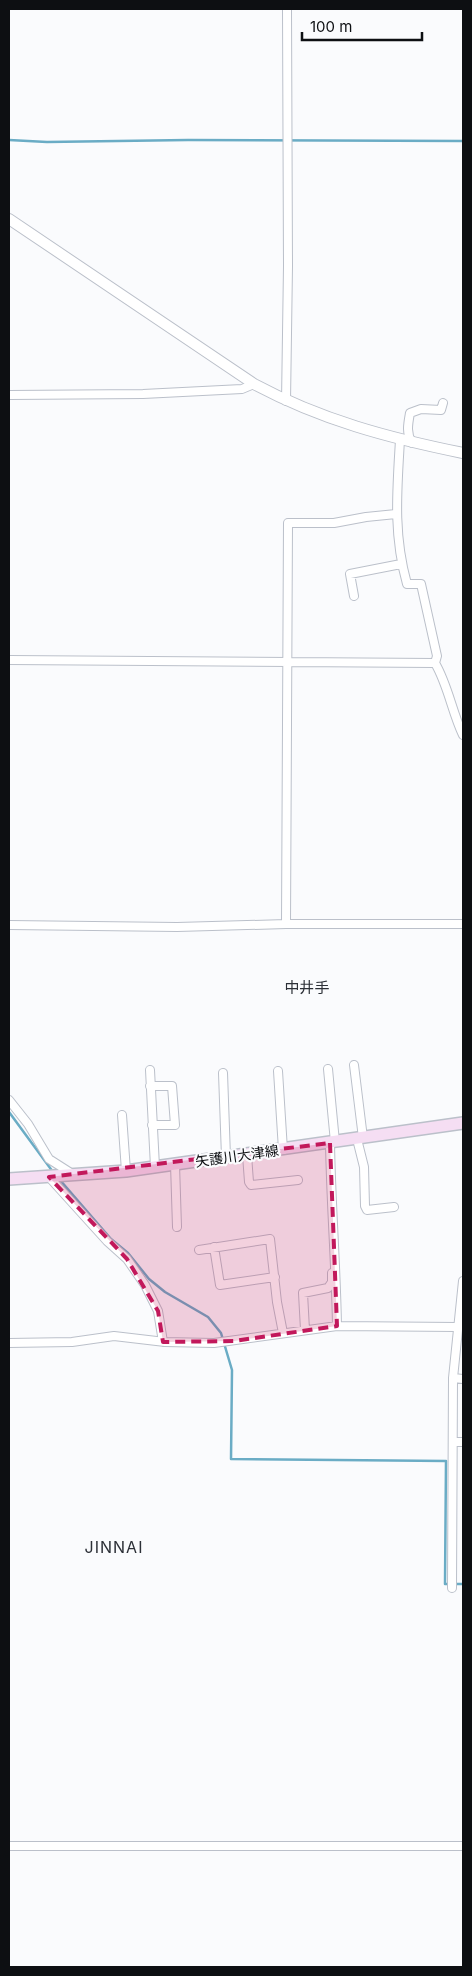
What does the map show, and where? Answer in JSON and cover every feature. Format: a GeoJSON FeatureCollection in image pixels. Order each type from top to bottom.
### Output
{"type":"FeatureCollection","features":[{"type":"Feature","properties":{"kind":"main road","name":"矢護川大津線"},"geometry":{"type":"LineString","coordinates":[[9,1179],[126,1171],[463,1123]]}},
{"type":"Feature","properties":{"kind":"street"},"geometry":{"type":"LineString","coordinates":[[286,401],[288,266],[287,9]]}},
{"type":"Feature","properties":{"kind":"street"},"geometry":{"type":"LineString","coordinates":[[9,219],[254,384],[286,401],[339,422],[400,440],[463,453]]}},
{"type":"Feature","properties":{"kind":"street"},"geometry":{"type":"LineString","coordinates":[[9,395],[143,394],[242,389],[254,384]]}},
{"type":"Feature","properties":{"kind":"street"},"geometry":{"type":"LineString","coordinates":[[412,443],[408,430],[410,413],[421,409],[442,410],[443,403]]}},
{"type":"Feature","properties":{"kind":"street"},"geometry":{"type":"LineString","coordinates":[[400,440],[396,514],[401,564],[407,584],[421,584],[438,656],[435,663]]}},
{"type":"Feature","properties":{"kind":"street"},"geometry":{"type":"LineString","coordinates":[[286,924],[288,523],[334,523],[396,514]]}},
{"type":"Feature","properties":{"kind":"street"},"geometry":{"type":"LineString","coordinates":[[354,596],[350,574],[401,564]]}},
{"type":"Feature","properties":{"kind":"street"},"geometry":{"type":"LineString","coordinates":[[9,660],[435,663]]}},
{"type":"Feature","properties":{"kind":"street"},"geometry":{"type":"LineString","coordinates":[[435,663],[463,734]]}},
{"type":"Feature","properties":{"kind":"street"},"geometry":{"type":"LineString","coordinates":[[9,925],[177,927],[286,924],[463,924]]}},
{"type":"Feature","properties":{"kind":"street"},"geometry":{"type":"LineString","coordinates":[[354,1065],[364,1167],[365,1206],[367,1210],[394,1207]]}},
{"type":"Feature","properties":{"kind":"street"},"geometry":{"type":"LineString","coordinates":[[328,1069],[333,1143],[331,1206],[336,1247],[337,1326]]}},
{"type":"Feature","properties":{"kind":"street"},"geometry":{"type":"LineString","coordinates":[[150,1070],[154,1167]]}},
{"type":"Feature","properties":{"kind":"street"},"geometry":{"type":"LineString","coordinates":[[278,1071],[283,1150]]}},
{"type":"Feature","properties":{"kind":"street"},"geometry":{"type":"LineString","coordinates":[[223,1073],[226,1158]]}},
{"type":"Feature","properties":{"kind":"street"},"geometry":{"type":"LineString","coordinates":[[150,1086],[172,1086],[175,1124],[152,1125]]}},
{"type":"Feature","properties":{"kind":"street"},"geometry":{"type":"LineString","coordinates":[[9,1100],[28,1124],[50,1159],[74,1175]]}},
{"type":"Feature","properties":{"kind":"street"},"geometry":{"type":"LineString","coordinates":[[122,1115],[126,1171]]}},
{"type":"Feature","properties":{"kind":"street"},"geometry":{"type":"LineString","coordinates":[[247,1155],[249,1182],[251,1185],[298,1180]]}},
{"type":"Feature","properties":{"kind":"street"},"geometry":{"type":"LineString","coordinates":[[175,1164],[177,1227]]}},
{"type":"Feature","properties":{"kind":"street"},"geometry":{"type":"LineString","coordinates":[[49,1177],[107,1241],[127,1259],[145,1285],[158,1311],[163,1342]]}},
{"type":"Feature","properties":{"kind":"street"},"geometry":{"type":"LineString","coordinates":[[199,1250],[270,1239],[283,1333]]}},
{"type":"Feature","properties":{"kind":"street"},"geometry":{"type":"LineString","coordinates":[[305,1330],[303,1293],[328,1288],[332,1282],[332,1246]]}},
{"type":"Feature","properties":{"kind":"street"},"geometry":{"type":"LineString","coordinates":[[214,1248],[220,1285],[275,1278]]}},
{"type":"Feature","properties":{"kind":"street"},"geometry":{"type":"LineString","coordinates":[[452,1588],[453,1378],[463,1281]]}},
{"type":"Feature","properties":{"kind":"street"},"geometry":{"type":"LineString","coordinates":[[9,1343],[72,1342],[114,1336],[163,1342],[214,1343],[337,1326],[457,1327]]}},
{"type":"Feature","properties":{"kind":"street"},"geometry":{"type":"LineString","coordinates":[[453,1378],[463,1378]]}},
{"type":"Feature","properties":{"kind":"street"},"geometry":{"type":"LineString","coordinates":[[453,1442],[463,1442]]}},
{"type":"Feature","properties":{"kind":"street"},"geometry":{"type":"LineString","coordinates":[[9,1846],[463,1846]]}},
{"type":"Feature","properties":{"kind":"highlighted area"},"geometry":{"type":"Polygon","coordinates":[[[330,1143],[337,1326],[234,1341],[163,1342],[158,1311],[127,1259],[49,1177],[330,1143]]]}},
{"type":"Feature","properties":{"kind":"waterway"},"geometry":{"type":"LineString","coordinates":[[9,140],[47,142],[188,140],[463,141]]}},
{"type":"Feature","properties":{"kind":"waterway"},"geometry":{"type":"LineString","coordinates":[[9,1112],[53,1172]]}},
{"type":"Feature","properties":{"kind":"waterway"},"geometry":{"type":"LineString","coordinates":[[60,1180],[111,1239],[128,1253],[149,1279],[165,1292],[208,1317],[221,1333],[232,1370],[231,1459],[446,1461],[445,1584],[463,1584]]}},
{"type":"Feature","properties":{"kind":"district","name":"中井手"},"geometry":{"type":"Point","coordinates":[307,988]}},
{"type":"Feature","properties":{"kind":"district","name":"JINNAI"},"geometry":{"type":"Point","coordinates":[114,1547]}}]}
